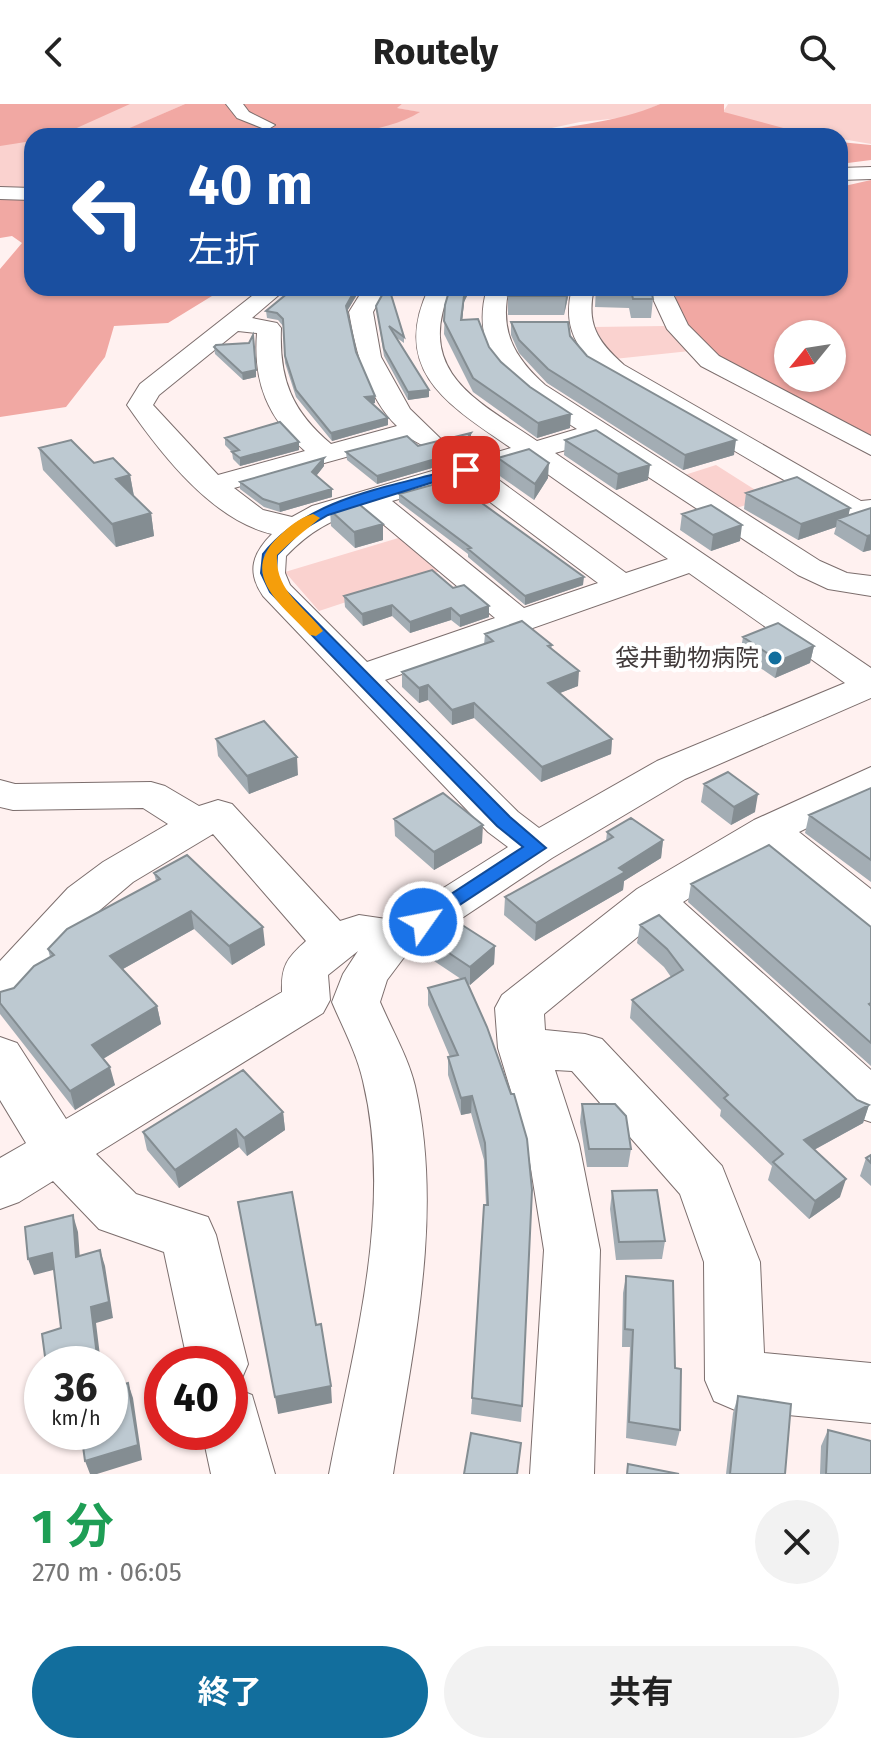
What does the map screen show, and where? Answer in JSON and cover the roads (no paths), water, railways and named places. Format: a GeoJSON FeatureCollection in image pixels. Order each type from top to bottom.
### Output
{"type":"FeatureCollection","features":[{"type":"Feature","properties":{"kind":"street"},"geometry":{"type":"LineString","coordinates":[[234,104],[243,115],[267,125]]}},
{"type":"Feature","properties":{"kind":"street"},"geometry":{"type":"LineString","coordinates":[[848,174],[871,173]]}},
{"type":"Feature","properties":{"kind":"street"},"geometry":{"type":"LineString","coordinates":[[0,193],[24,194]]}},
{"type":"Feature","properties":{"kind":"street"},"geometry":{"type":"LineString","coordinates":[[266,296],[149,390],[140,405],[151,422],[213,485],[266,523],[297,527]]}},
{"type":"Feature","properties":{"kind":"street"},"geometry":{"type":"LineString","coordinates":[[213,485],[324,453],[422,435],[385,392],[369,357],[361,312],[370,296]]}},
{"type":"Feature","properties":{"kind":"street"},"geometry":{"type":"LineString","coordinates":[[437,296],[425,326],[427,344],[450,388],[483,418],[871,685]]}},
{"type":"Feature","properties":{"kind":"street"},"geometry":{"type":"LineString","coordinates":[[495,296],[490,310],[491,325],[517,374],[536,391],[809,568],[840,582],[871,586]]}},
{"type":"Feature","properties":{"kind":"street"},"geometry":{"type":"LineString","coordinates":[[582,296],[578,325],[585,340],[615,370],[866,512]]}},
{"type":"Feature","properties":{"kind":"street"},"geometry":{"type":"LineString","coordinates":[[662,296],[668,314],[690,346],[753,386],[871,447]]}},
{"type":"Feature","properties":{"kind":"street"},"geometry":{"type":"LineString","coordinates":[[234,323],[269,328],[266,359],[272,393],[324,453]]}},
{"type":"Feature","properties":{"kind":"street"},"geometry":{"type":"LineString","coordinates":[[491,325],[520,325]]}},
{"type":"Feature","properties":{"kind":"street"},"geometry":{"type":"LineString","coordinates":[[549,325],[578,325]]}},
{"type":"Feature","properties":{"kind":"street"},"geometry":{"type":"LineString","coordinates":[[364,327],[425,326]]}},
{"type":"Feature","properties":{"kind":"street"},"geometry":{"type":"LineString","coordinates":[[681,408],[753,386]]}},
{"type":"Feature","properties":{"kind":"street"},"geometry":{"type":"LineString","coordinates":[[537,848],[503,822],[275,589],[269,573],[270,554],[297,527],[323,512],[598,432]]}},
{"type":"Feature","properties":{"kind":"street"},"geometry":{"type":"LineString","coordinates":[[466,470],[621,585]]}},
{"type":"Feature","properties":{"kind":"street"},"geometry":{"type":"LineString","coordinates":[[370,498],[519,621]]}},
{"type":"Feature","properties":{"kind":"street"},"geometry":{"type":"LineString","coordinates":[[360,677],[693,561]]}},
{"type":"Feature","properties":{"kind":"street"},"geometry":{"type":"LineString","coordinates":[[361,1474],[400,1217],[398,1138],[389,1083],[356,1002],[366,974],[389,944],[537,848],[671,770],[871,685]]}},
{"type":"Feature","properties":{"kind":"street"},"geometry":{"type":"LineString","coordinates":[[562,1474],[572,1250],[553,1144],[523,1048],[519,1008],[653,900],[769,830],[871,780]]}},
{"type":"Feature","properties":{"kind":"street"},"geometry":{"type":"LineString","coordinates":[[0,793],[13,797],[151,795],[199,824]]}},
{"type":"Feature","properties":{"kind":"street"},"geometry":{"type":"LineString","coordinates":[[0,991],[84,899],[118,872],[218,813],[334,943]]}},
{"type":"Feature","properties":{"kind":"street"},"geometry":{"type":"LineString","coordinates":[[769,830],[871,913]]}},
{"type":"Feature","properties":{"kind":"street"},"geometry":{"type":"LineString","coordinates":[[653,900],[871,1101]]}},
{"type":"Feature","properties":{"kind":"street"},"geometry":{"type":"LineString","coordinates":[[0,1186],[306,1000],[304,970],[334,943],[359,931],[400,937]]}},
{"type":"Feature","properties":{"kind":"street"},"geometry":{"type":"LineString","coordinates":[[523,1048],[585,1053],[703,1182],[732,1262],[735,1380],[871,1393]]}},
{"type":"Feature","properties":{"kind":"street"},"geometry":{"type":"LineString","coordinates":[[0,1057],[58,1151],[118,1212],[188,1235],[214,1346]]}},
{"type":"Feature","properties":{"kind":"street"},"geometry":{"type":"LineString","coordinates":[[238,1450],[243,1474]]}},
{"type":"Feature","properties":{"kind":"place","name":"袋井動物病院"},"geometry":{"type":"Point","coordinates":[775,658]}}]}
